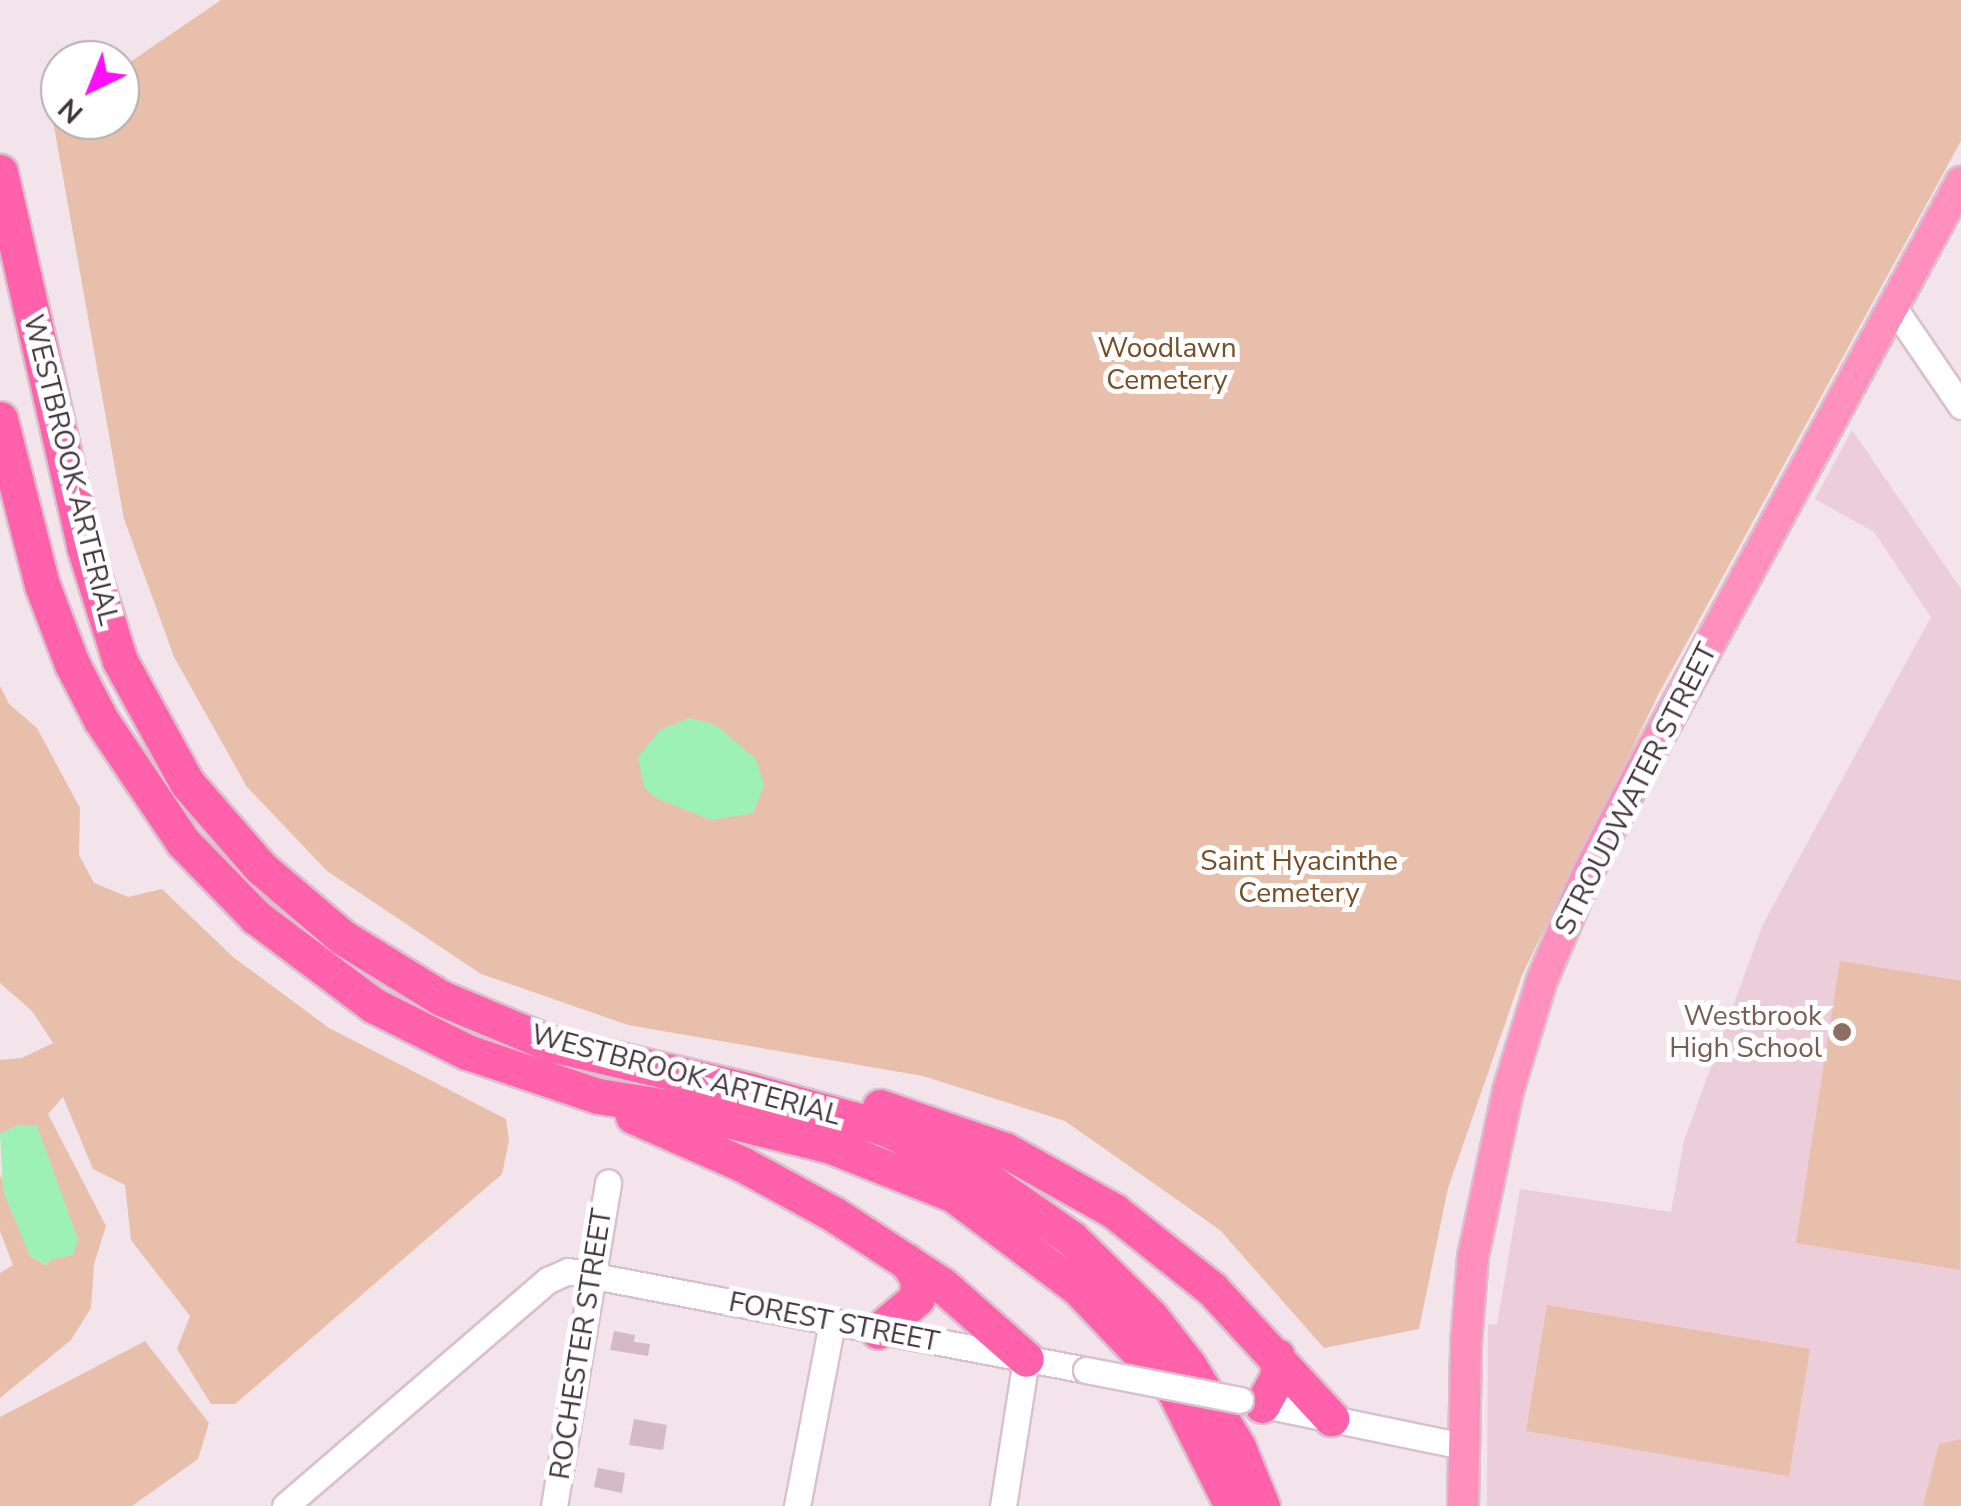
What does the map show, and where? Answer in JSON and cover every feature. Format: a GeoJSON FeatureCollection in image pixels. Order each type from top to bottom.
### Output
{"type":"FeatureCollection","features":[{"type":"Feature","properties":{"kind":"highway","name":"WESTBROOK ARTERIAL"},"geometry":{"type":"LineString","coordinates":[[0,172],[84,546],[120,660],[187,783],[261,868],[342,937],[441,998],[550,1044],[751,1090],[884,1128],[972,1169],[1071,1238],[1151,1317],[1189,1366],[1238,1447],[1262,1506]]}},
{"type":"Feature","properties":{"kind":"highway","name":"WESTBROOK ARTERIAL"},"geometry":{"type":"LineString","coordinates":[[0,419],[42,585],[72,664],[144,792],[192,853],[288,944],[373,1005],[467,1052],[598,1096],[688,1110],[832,1146],[954,1195],[1078,1288],[1174,1388],[1232,1506]]}},
{"type":"Feature","properties":{"kind":"highway"},"geometry":{"type":"LineString","coordinates":[[751,1090],[828,1095],[908,1114],[1043,1169],[1114,1211],[1181,1261],[1277,1356],[1332,1418]]}},
{"type":"Feature","properties":{"kind":"highway"},"geometry":{"type":"LineString","coordinates":[[598,1096],[799,1194],[906,1261],[974,1311],[1026,1359]]}},
{"type":"Feature","properties":{"kind":"highway"},"geometry":{"type":"LineString","coordinates":[[878,1331],[917,1298],[918,1278],[906,1261]]}},
{"type":"Feature","properties":{"kind":"highway"},"geometry":{"type":"LineString","coordinates":[[1251,1402],[1274,1388],[1277,1356]]}},
{"type":"Feature","properties":{"kind":"main road","name":"STROUDWATER STREET"},"geometry":{"type":"LineString","coordinates":[[1463,1506],[1462,1446],[1473,1258],[1508,1091],[1542,980],[1589,870],[1636,780],[1961,182]]}},
{"type":"Feature","properties":{"kind":"street"},"geometry":{"type":"LineString","coordinates":[[1894,308],[1961,406]]}},
{"type":"Feature","properties":{"kind":"street","name":"ROCHESTER STREET"},"geometry":{"type":"LineString","coordinates":[[554,1506],[608,1182]]}},
{"type":"Feature","properties":{"kind":"street","name":"FOREST STREET"},"geometry":{"type":"LineString","coordinates":[[285,1506],[548,1280],[568,1271],[1462,1446]]}},
{"type":"Feature","properties":{"kind":"street"},"geometry":{"type":"LineString","coordinates":[[797,1506],[832,1322]]}},
{"type":"Feature","properties":{"kind":"street"},"geometry":{"type":"LineString","coordinates":[[1002,1506],[1026,1359]]}},
{"type":"Feature","properties":{"kind":"shaded area","name":"Westbrook High School"},"geometry":{"type":"Polygon","coordinates":[[[1852,430],[1961,589],[1961,1506],[1487,1506],[1488,1324],[1497,1325],[1520,1189],[1671,1212],[1684,1141],[1763,924],[1931,617],[1874,532],[1815,499],[1852,430]]]}},
{"type":"Feature","properties":{"kind":"shaded area"},"geometry":{"type":"Polygon","coordinates":[[[689,718],[716,725],[756,759],[764,786],[753,813],[711,820],[656,798],[644,787],[638,757],[660,730],[689,718]]]}},
{"type":"Feature","properties":{"kind":"shaded area"},"geometry":{"type":"Polygon","coordinates":[[[18,1125],[37,1126],[78,1239],[73,1255],[50,1260],[47,1265],[30,1256],[3,1191],[0,1134],[18,1125]]]}},
{"type":"Feature","properties":{"kind":"green space"},"geometry":{"type":"Polygon","coordinates":[[[221,0],[1961,0],[1961,141],[1658,695],[1522,975],[1448,1188],[1419,1329],[1324,1348],[1220,1230],[1065,1121],[923,1076],[628,1025],[481,974],[327,871],[247,787],[174,657],[124,519],[56,140],[140,140],[140,55],[221,0]]]}},
{"type":"Feature","properties":{"kind":"green space"},"geometry":{"type":"Polygon","coordinates":[[[0,686],[9,704],[37,728],[80,808],[79,855],[94,883],[128,897],[162,889],[233,957],[329,1028],[506,1119],[509,1141],[502,1174],[235,1404],[211,1404],[177,1349],[190,1316],[131,1240],[125,1185],[93,1169],[63,1097],[48,1114],[106,1226],[94,1264],[91,1308],[71,1340],[0,1398],[0,1273],[13,1265],[0,1231],[0,1174],[30,1256],[46,1265],[18,1125],[0,1134],[0,1060],[22,1058],[53,1043],[32,1011],[0,983],[0,686]]]}},
{"type":"Feature","properties":{"kind":"green space"},"geometry":{"type":"Polygon","coordinates":[[[1840,961],[1961,981],[1960,1270],[1796,1243],[1840,961]]]}},
{"type":"Feature","properties":{"kind":"green space"},"geometry":{"type":"Polygon","coordinates":[[[1547,1305],[1810,1349],[1789,1476],[1526,1431],[1547,1305]]]}},
{"type":"Feature","properties":{"kind":"green space"},"geometry":{"type":"Polygon","coordinates":[[[145,1341],[209,1423],[198,1459],[132,1506],[0,1506],[0,1417],[145,1341]]]}},
{"type":"Feature","properties":{"kind":"green space"},"geometry":{"type":"Polygon","coordinates":[[[1961,1439],[1961,1506],[1923,1506],[1939,1444],[1961,1439]]]}},
{"type":"Feature","properties":{"kind":"building"},"geometry":{"type":"Polygon","coordinates":[[[614,1331],[635,1335],[634,1342],[650,1344],[648,1356],[610,1350],[614,1331]]]}},
{"type":"Feature","properties":{"kind":"building"},"geometry":{"type":"Polygon","coordinates":[[[634,1419],[667,1425],[663,1450],[629,1445],[634,1419]]]}},
{"type":"Feature","properties":{"kind":"building"},"geometry":{"type":"Polygon","coordinates":[[[598,1468],[625,1473],[622,1493],[594,1487],[598,1468]]]}},
{"type":"Feature","properties":{"kind":"place","name":"Westbrook High School"},"geometry":{"type":"Point","coordinates":[1842,1032]}},
{"type":"Feature","properties":{"kind":"park label","name":"Woodlawn Cemetery"},"geometry":{"type":"Point","coordinates":[1167,364]}},
{"type":"Feature","properties":{"kind":"park label","name":"Saint Hyacinthe Cemetery"},"geometry":{"type":"Point","coordinates":[1299,877]}}]}
